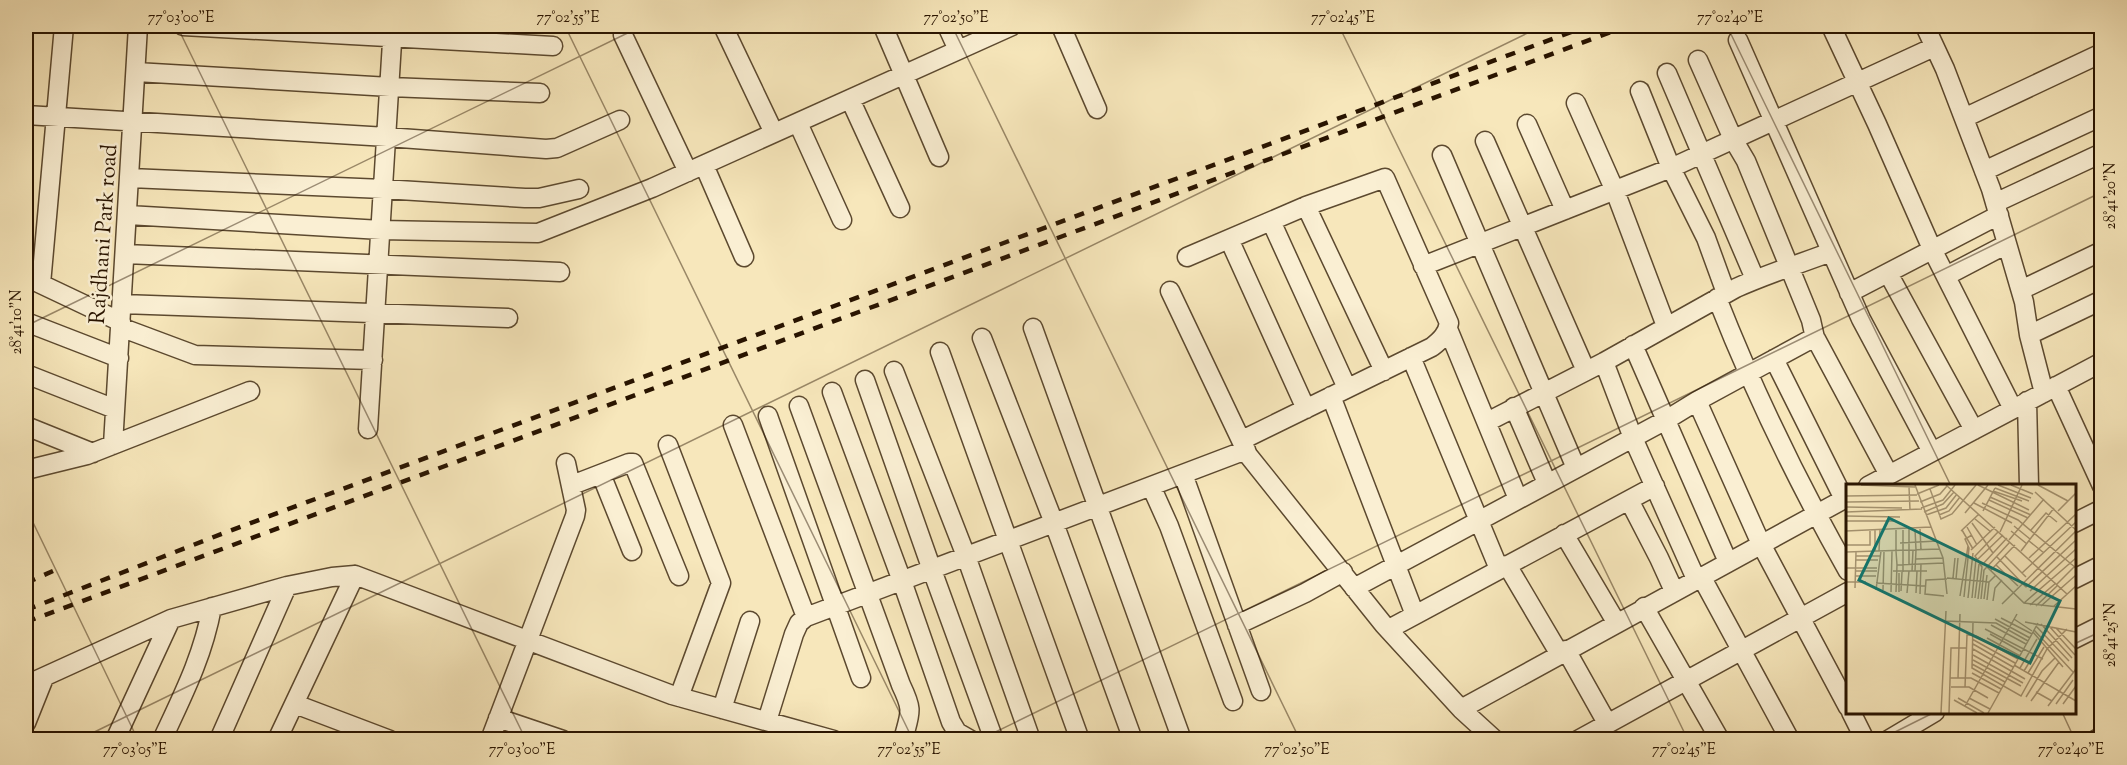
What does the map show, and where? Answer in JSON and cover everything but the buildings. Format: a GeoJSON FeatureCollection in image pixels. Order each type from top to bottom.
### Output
{"type":"FeatureCollection","features":[{"type":"Feature","properties":{"kind":"street"},"geometry":{"type":"LineString","coordinates":[[64,26],[33,280],[121,318],[195,355],[373,360]]}},
{"type":"Feature","properties":{"kind":"street","name":"Rajdhani Park road"},"geometry":{"type":"LineString","coordinates":[[113,445],[138,26]]}},
{"type":"Feature","properties":{"kind":"street"},"geometry":{"type":"LineString","coordinates":[[183,26],[393,31],[553,46]]}},
{"type":"Feature","properties":{"kind":"street"},"geometry":{"type":"LineString","coordinates":[[723,26],[774,133]]}},
{"type":"Feature","properties":{"kind":"street"},"geometry":{"type":"LineString","coordinates":[[883,26],[939,157]]}},
{"type":"Feature","properties":{"kind":"street"},"geometry":{"type":"LineString","coordinates":[[947,26],[958,50]]}},
{"type":"Feature","properties":{"kind":"street"},"geometry":{"type":"LineString","coordinates":[[1061,26],[1097,109]]}},
{"type":"Feature","properties":{"kind":"street"},"geometry":{"type":"LineString","coordinates":[[1831,26],[1932,249],[2020,405],[2029,484]]}},
{"type":"Feature","properties":{"kind":"street"},"geometry":{"type":"LineString","coordinates":[[1925,26],[1964,118],[1997,209],[2021,290],[2029,335],[2050,389],[2102,486]]}},
{"type":"Feature","properties":{"kind":"street"},"geometry":{"type":"LineString","coordinates":[[128,215],[381,230],[528,235],[538,233],[652,188],[1002,28]]}},
{"type":"Feature","properties":{"kind":"street"},"geometry":{"type":"LineString","coordinates":[[368,429],[393,31]]}},
{"type":"Feature","properties":{"kind":"street"},"geometry":{"type":"LineString","coordinates":[[623,35],[744,257]]}},
{"type":"Feature","properties":{"kind":"street"},"geometry":{"type":"LineString","coordinates":[[1738,40],[1860,319],[1932,452]]}},
{"type":"Feature","properties":{"kind":"street"},"geometry":{"type":"LineString","coordinates":[[1423,266],[1671,168],[1934,47]]}},
{"type":"Feature","properties":{"kind":"street"},"geometry":{"type":"LineString","coordinates":[[1964,118],[2102,53]]}},
{"type":"Feature","properties":{"kind":"street"},"geometry":{"type":"LineString","coordinates":[[1698,60],[1733,139],[1746,161],[1813,325],[1815,338],[1896,477]]}},
{"type":"Feature","properties":{"kind":"street"},"geometry":{"type":"LineString","coordinates":[[136,72],[540,93]]}},
{"type":"Feature","properties":{"kind":"street"},"geometry":{"type":"LineString","coordinates":[[1667,73],[1755,279]]}},
{"type":"Feature","properties":{"kind":"street"},"geometry":{"type":"LineString","coordinates":[[1640,91],[1671,168],[1706,238],[1721,296],[1747,373],[1816,514],[1846,567]]}},
{"type":"Feature","properties":{"kind":"street"},"geometry":{"type":"LineString","coordinates":[[850,99],[900,208]]}},
{"type":"Feature","properties":{"kind":"street"},"geometry":{"type":"LineString","coordinates":[[1576,103],[1615,191],[1666,326]]}},
{"type":"Feature","properties":{"kind":"street"},"geometry":{"type":"LineString","coordinates":[[26,115],[546,149],[556,148],[620,120]]}},
{"type":"Feature","properties":{"kind":"street"},"geometry":{"type":"LineString","coordinates":[[1984,171],[2102,116]]}},
{"type":"Feature","properties":{"kind":"street"},"geometry":{"type":"LineString","coordinates":[[798,123],[842,220]]}},
{"type":"Feature","properties":{"kind":"street"},"geometry":{"type":"LineString","coordinates":[[1527,124],[1565,210]]}},
{"type":"Feature","properties":{"kind":"street"},"geometry":{"type":"LineString","coordinates":[[1485,141],[1586,371]]}},
{"type":"Feature","properties":{"kind":"street"},"geometry":{"type":"LineString","coordinates":[[1849,293],[1932,249],[1997,209],[2102,153]]}},
{"type":"Feature","properties":{"kind":"street"},"geometry":{"type":"LineString","coordinates":[[1442,155],[1576,468]]}},
{"type":"Feature","properties":{"kind":"street"},"geometry":{"type":"LineString","coordinates":[[130,178],[383,189],[525,198],[539,198],[579,189]]}},
{"type":"Feature","properties":{"kind":"street"},"geometry":{"type":"LineString","coordinates":[[766,721],[794,634],[799,623],[806,617],[1183,474],[1244,445],[1339,392],[1432,347],[1442,339],[1448,329],[1449,322],[1385,178],[1306,206],[1187,257]]}},
{"type":"Feature","properties":{"kind":"street"},"geometry":{"type":"LineString","coordinates":[[1306,206],[1384,371]]}},
{"type":"Feature","properties":{"kind":"street"},"geometry":{"type":"LineString","coordinates":[[1271,221],[1339,392],[1415,615]]}},
{"type":"Feature","properties":{"kind":"street"},"geometry":{"type":"LineString","coordinates":[[1229,239],[1306,409]]}},
{"type":"Feature","properties":{"kind":"street"},"geometry":{"type":"LineString","coordinates":[[1946,276],[2007,244]]}},
{"type":"Feature","properties":{"kind":"street"},"geometry":{"type":"LineString","coordinates":[[2021,290],[2102,251]]}},
{"type":"Feature","properties":{"kind":"street"},"geometry":{"type":"LineString","coordinates":[[1487,422],[1604,362],[1755,279],[1831,252]]}},
{"type":"Feature","properties":{"kind":"street"},"geometry":{"type":"LineString","coordinates":[[125,254],[560,272]]}},
{"type":"Feature","properties":{"kind":"street"},"geometry":{"type":"LineString","coordinates":[[1888,273],[1974,430]]}},
{"type":"Feature","properties":{"kind":"street"},"geometry":{"type":"LineString","coordinates":[[1170,291],[1244,445],[1354,588],[1461,709],[1495,740]]}},
{"type":"Feature","properties":{"kind":"street"},"geometry":{"type":"LineString","coordinates":[[2029,335],[2102,300]]}},
{"type":"Feature","properties":{"kind":"street"},"geometry":{"type":"LineString","coordinates":[[121,318],[376,313],[508,318]]}},
{"type":"Feature","properties":{"kind":"street"},"geometry":{"type":"LineString","coordinates":[[26,322],[118,358]]}},
{"type":"Feature","properties":{"kind":"street"},"geometry":{"type":"LineString","coordinates":[[1033,328],[1182,740]]}},
{"type":"Feature","properties":{"kind":"street"},"geometry":{"type":"LineString","coordinates":[[1448,329],[1518,499]]}},
{"type":"Feature","properties":{"kind":"street"},"geometry":{"type":"LineString","coordinates":[[982,338],[1054,523],[1132,740]]}},
{"type":"Feature","properties":{"kind":"street"},"geometry":{"type":"LineString","coordinates":[[1354,588],[1666,420],[1696,400],[1815,338]]}},
{"type":"Feature","properties":{"kind":"street"},"geometry":{"type":"LineString","coordinates":[[1633,345],[1728,562]]}},
{"type":"Feature","properties":{"kind":"street"},"geometry":{"type":"LineString","coordinates":[[940,352],[1080,740]]}},
{"type":"Feature","properties":{"kind":"street"},"geometry":{"type":"LineString","coordinates":[[1411,357],[1479,520],[1503,567],[1562,652],[1607,723]]}},
{"type":"Feature","properties":{"kind":"street"},"geometry":{"type":"LineString","coordinates":[[1461,709],[1846,498],[1774,359]]}},
{"type":"Feature","properties":{"kind":"street"},"geometry":{"type":"LineString","coordinates":[[1604,362],[1633,438],[1698,578],[1742,651],[1790,740]]}},
{"type":"Feature","properties":{"kind":"street"},"geometry":{"type":"LineString","coordinates":[[1874,484],[1896,477],[1932,452],[2102,362]]}},
{"type":"Feature","properties":{"kind":"street"},"geometry":{"type":"LineString","coordinates":[[894,371],[966,556],[1031,740]]}},
{"type":"Feature","properties":{"kind":"street"},"geometry":{"type":"LineString","coordinates":[[26,374],[116,409]]}},
{"type":"Feature","properties":{"kind":"street"},"geometry":{"type":"LineString","coordinates":[[866,380],[994,740]]}},
{"type":"Feature","properties":{"kind":"street"},"geometry":{"type":"LineString","coordinates":[[26,470],[93,453],[250,391]]}},
{"type":"Feature","properties":{"kind":"street"},"geometry":{"type":"LineString","coordinates":[[831,392],[902,581],[951,722],[957,732],[966,738]]}},
{"type":"Feature","properties":{"kind":"street"},"geometry":{"type":"LineString","coordinates":[[1696,400],[1761,544],[1846,703]]}},
{"type":"Feature","properties":{"kind":"street"},"geometry":{"type":"LineString","coordinates":[[799,406],[911,708],[903,740]]}},
{"type":"Feature","properties":{"kind":"street"},"geometry":{"type":"LineString","coordinates":[[1514,407],[1547,483]]}},
{"type":"Feature","properties":{"kind":"street"},"geometry":{"type":"LineString","coordinates":[[768,416],[861,678]]}},
{"type":"Feature","properties":{"kind":"street"},"geometry":{"type":"LineString","coordinates":[[733,425],[806,617]]}},
{"type":"Feature","properties":{"kind":"street"},"geometry":{"type":"LineString","coordinates":[[26,426],[93,453]]}},
{"type":"Feature","properties":{"kind":"street"},"geometry":{"type":"LineString","coordinates":[[668,444],[721,583],[680,697]]}},
{"type":"Feature","properties":{"kind":"street"},"geometry":{"type":"LineString","coordinates":[[572,485],[633,463],[679,576]]}},
{"type":"Feature","properties":{"kind":"street"},"geometry":{"type":"LineString","coordinates":[[490,740],[575,516],[572,485],[566,464]]}},
{"type":"Feature","properties":{"kind":"street"},"geometry":{"type":"LineString","coordinates":[[601,474],[632,551]]}},
{"type":"Feature","properties":{"kind":"street"},"geometry":{"type":"LineString","coordinates":[[1183,474],[1261,691]]}},
{"type":"Feature","properties":{"kind":"street"},"geometry":{"type":"LineString","coordinates":[[1151,486],[1169,526],[1233,701]]}},
{"type":"Feature","properties":{"kind":"street"},"geometry":{"type":"LineString","coordinates":[[1389,629],[1655,486]]}},
{"type":"Feature","properties":{"kind":"street"},"geometry":{"type":"LineString","coordinates":[[1629,500],[1674,591]]}},
{"type":"Feature","properties":{"kind":"street"},"geometry":{"type":"LineString","coordinates":[[2076,522],[2102,509]]}},
{"type":"Feature","properties":{"kind":"street"},"geometry":{"type":"LineString","coordinates":[[1564,534],[1616,622]]}},
{"type":"Feature","properties":{"kind":"street"},"geometry":{"type":"LineString","coordinates":[[2076,578],[2102,565]]}},
{"type":"Feature","properties":{"kind":"street"},"geometry":{"type":"LineString","coordinates":[[1237,625],[1343,573]]}},
{"type":"Feature","properties":{"kind":"street"},"geometry":{"type":"LineString","coordinates":[[277,740],[356,575]]}},
{"type":"Feature","properties":{"kind":"street"},"geometry":{"type":"LineString","coordinates":[[26,685],[171,619],[286,586],[356,575],[680,697],[834,740]]}},
{"type":"Feature","properties":{"kind":"street"},"geometry":{"type":"LineString","coordinates":[[219,740],[286,586]]}},
{"type":"Feature","properties":{"kind":"street"},"geometry":{"type":"LineString","coordinates":[[1578,740],[1801,620],[1846,593]]}},
{"type":"Feature","properties":{"kind":"street"},"geometry":{"type":"LineString","coordinates":[[162,740],[207,637],[212,607]]}},
{"type":"Feature","properties":{"kind":"street"},"geometry":{"type":"LineString","coordinates":[[1644,607],[1720,740]]}},
{"type":"Feature","properties":{"kind":"street"},"geometry":{"type":"LineString","coordinates":[[115,740],[171,619]]}},
{"type":"Feature","properties":{"kind":"street"},"geometry":{"type":"LineString","coordinates":[[722,709],[750,621]]}},
{"type":"Feature","properties":{"kind":"street"},"geometry":{"type":"LineString","coordinates":[[2076,638],[2102,625]]}},
{"type":"Feature","properties":{"kind":"street"},"geometry":{"type":"LineString","coordinates":[[26,723],[44,678]]}},
{"type":"Feature","properties":{"kind":"street"},"geometry":{"type":"LineString","coordinates":[[295,704],[344,731],[390,740]]}},
{"type":"Feature","properties":{"kind":"street"},"geometry":{"type":"LineString","coordinates":[[1852,714],[1865,740]]}},
{"type":"Feature","properties":{"kind":"street"},"geometry":{"type":"LineString","coordinates":[[1888,740],[1931,714]]}},
{"type":"Feature","properties":{"kind":"street"},"geometry":{"type":"LineString","coordinates":[[498,718],[562,740]]}},
{"type":"Feature","properties":{"kind":"street"},"geometry":{"type":"LineString","coordinates":[[2095,740],[2102,736]]}},
{"type":"Feature","properties":{"kind":"railway"},"geometry":{"type":"LineString","coordinates":[[26,610],[224,533],[1587,26]]}},
{"type":"Feature","properties":{"kind":"railway"},"geometry":{"type":"LineString","coordinates":[[26,622],[1627,26]]}},
{"type":"Feature","properties":{"kind":"railway"},"geometry":{"type":"LineString","coordinates":[[26,583],[53,571]]}}]}
